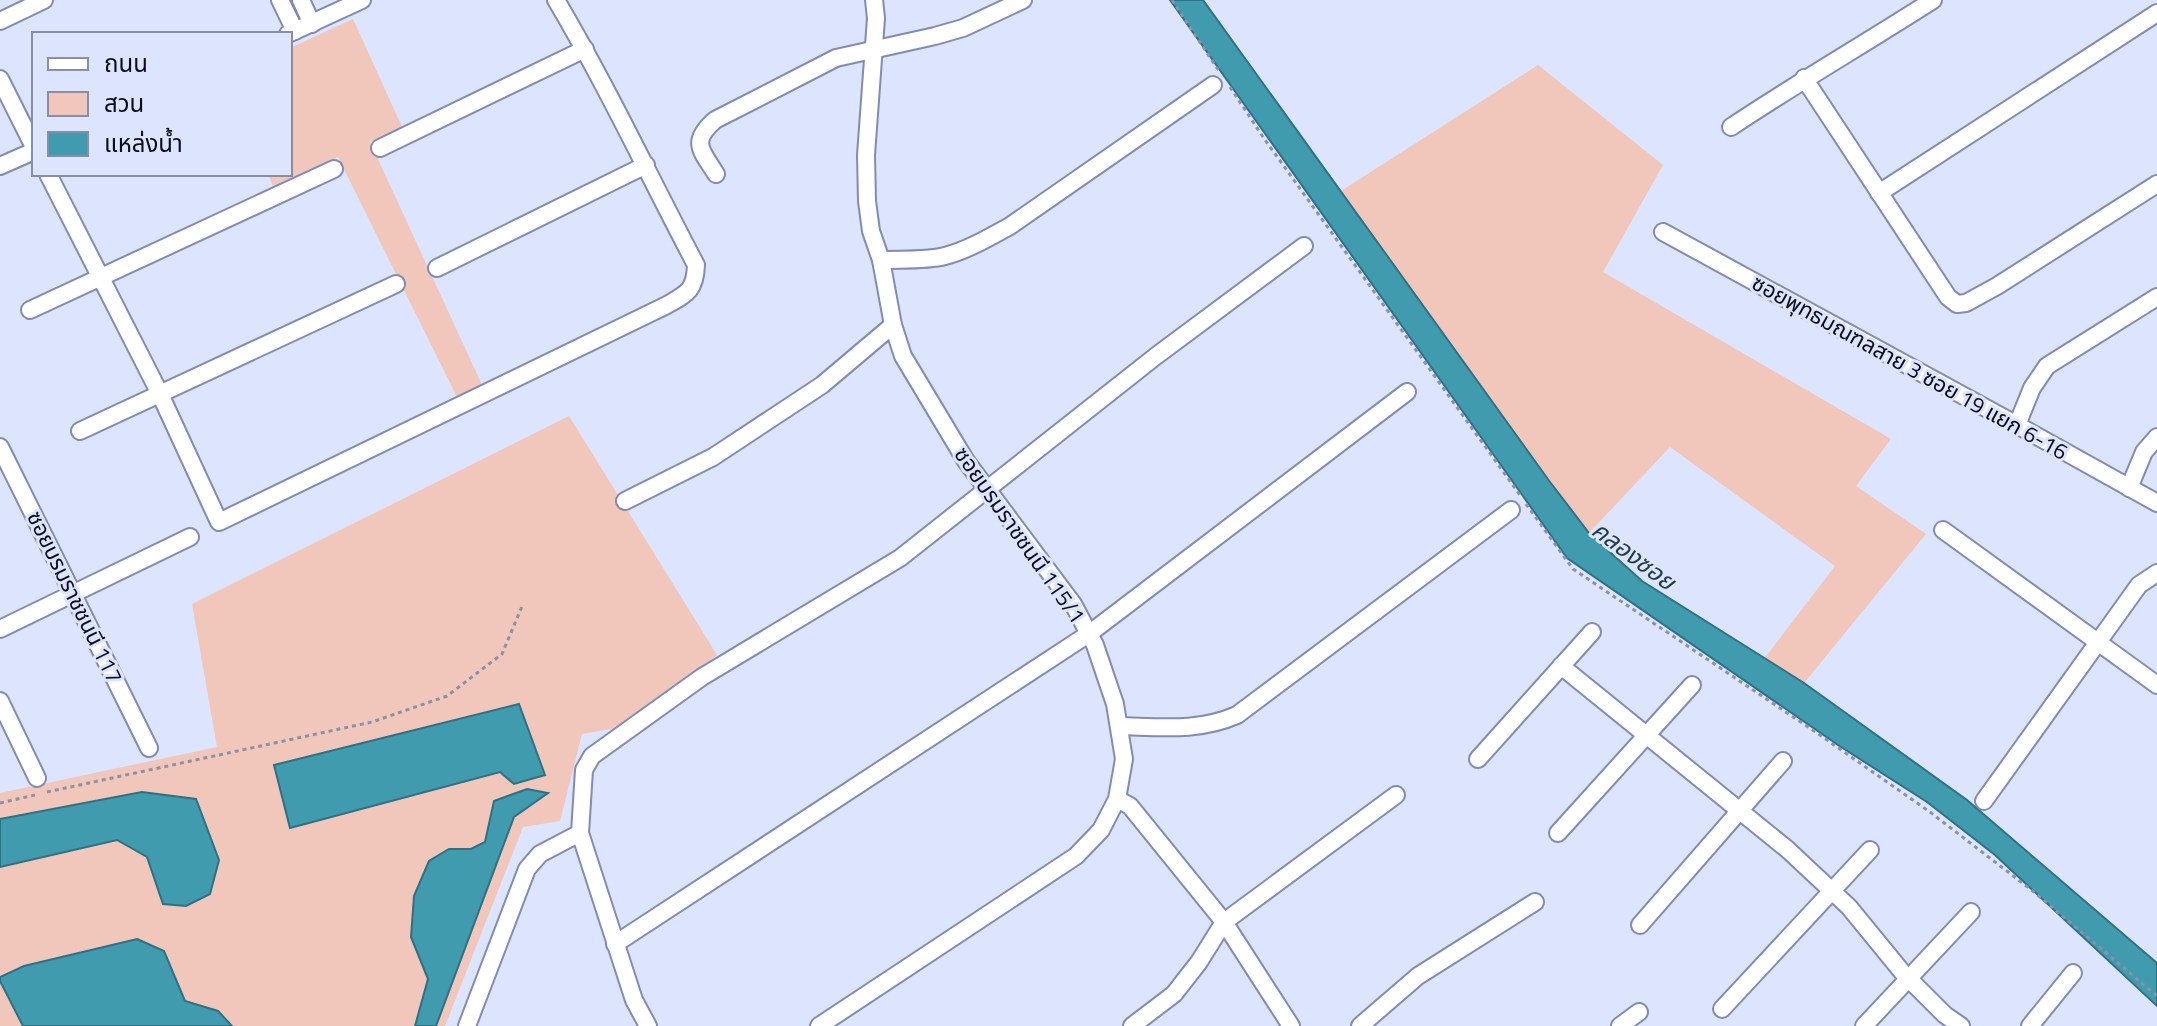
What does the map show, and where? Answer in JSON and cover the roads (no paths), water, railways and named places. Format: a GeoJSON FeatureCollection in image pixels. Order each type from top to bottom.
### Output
{"type":"FeatureCollection","features":[{"type":"Feature","properties":{"kind":"street"},"geometry":{"type":"LineString","coordinates":[[0,21],[44,0]]}},
{"type":"Feature","properties":{"kind":"street"},"geometry":{"type":"LineString","coordinates":[[280,0],[292,32],[362,0]]}},
{"type":"Feature","properties":{"kind":"street"},"geometry":{"type":"LineString","coordinates":[[301,0],[312,24]]}},
{"type":"Feature","properties":{"kind":"street"},"geometry":{"type":"LineString","coordinates":[[49,176],[160,394],[219,522],[667,305],[687,293],[695,281],[696,265],[585,49],[556,0]]}},
{"type":"Feature","properties":{"kind":"street","name":"ซอยบรมราชชนนี 115/1"},"geometry":{"type":"LineString","coordinates":[[819,1026],[1076,856],[1101,830],[1117,799],[1124,759],[1115,704],[1090,633],[1073,604],[966,461],[903,356],[893,325],[881,260],[871,231],[867,201],[866,155],[876,18],[874,0]]}},
{"type":"Feature","properties":{"kind":"street"},"geometry":{"type":"LineString","coordinates":[[716,174],[700,150],[699,140],[715,120],[836,58],[963,28],[1023,0]]}},
{"type":"Feature","properties":{"kind":"street"},"geometry":{"type":"LineString","coordinates":[[1731,127],[1804,78],[1933,0]]}},
{"type":"Feature","properties":{"kind":"street"},"geometry":{"type":"LineString","coordinates":[[1879,193],[2157,13]]}},
{"type":"Feature","properties":{"kind":"street"},"geometry":{"type":"LineString","coordinates":[[380,148],[585,49]]}},
{"type":"Feature","properties":{"kind":"street"},"geometry":{"type":"LineString","coordinates":[[1804,78],[1948,297],[1957,304],[1966,303],[1997,286],[2157,184]]}},
{"type":"Feature","properties":{"kind":"street"},"geometry":{"type":"LineString","coordinates":[[0,79],[32,145]]}},
{"type":"Feature","properties":{"kind":"street"},"geometry":{"type":"LineString","coordinates":[[881,260],[948,255],[998,233],[1221,82]]}},
{"type":"Feature","properties":{"kind":"street"},"geometry":{"type":"LineString","coordinates":[[0,166],[32,150]]}},
{"type":"Feature","properties":{"kind":"street"},"geometry":{"type":"LineString","coordinates":[[437,268],[646,165]]}},
{"type":"Feature","properties":{"kind":"street"},"geometry":{"type":"LineString","coordinates":[[30,310],[334,169]]}},
{"type":"Feature","properties":{"kind":"street","name":"ซอยพุทธมณฑลสาย 3 ซอย 19 แยก 6-16"},"geometry":{"type":"LineString","coordinates":[[1663,232],[2157,503]]}},
{"type":"Feature","properties":{"kind":"street"},"geometry":{"type":"LineString","coordinates":[[648,1026],[634,1000],[580,833],[584,770],[592,756],[702,677],[900,558],[1156,356],[1304,246]]}},
{"type":"Feature","properties":{"kind":"street"},"geometry":{"type":"LineString","coordinates":[[80,431],[396,284]]}},
{"type":"Feature","properties":{"kind":"street"},"geometry":{"type":"LineString","coordinates":[[2017,425],[2032,388],[2047,366],[2157,297]]}},
{"type":"Feature","properties":{"kind":"street"},"geometry":{"type":"LineString","coordinates":[[625,501],[713,457],[822,385],[893,325]]}},
{"type":"Feature","properties":{"kind":"street"},"geometry":{"type":"LineString","coordinates":[[615,944],[1090,633],[1407,392]]}},
{"type":"Feature","properties":{"kind":"street"},"geometry":{"type":"LineString","coordinates":[[2129,488],[2144,452],[2157,437]]}},
{"type":"Feature","properties":{"kind":"street","name":"ซอยบรมราชชนนี 117"},"geometry":{"type":"LineString","coordinates":[[0,447],[149,748]]}},
{"type":"Feature","properties":{"kind":"street"},"geometry":{"type":"LineString","coordinates":[[1119,726],[1197,728],[1218,724],[1237,715],[1511,510]]}},
{"type":"Feature","properties":{"kind":"street"},"geometry":{"type":"LineString","coordinates":[[1943,530],[2157,685]]}},
{"type":"Feature","properties":{"kind":"street"},"geometry":{"type":"LineString","coordinates":[[0,629],[190,537]]}},
{"type":"Feature","properties":{"kind":"street"},"geometry":{"type":"LineString","coordinates":[[1984,801],[2139,585],[2157,573]]}},
{"type":"Feature","properties":{"kind":"street"},"geometry":{"type":"LineString","coordinates":[[1478,759],[1592,632]]}},
{"type":"Feature","properties":{"kind":"street"},"geometry":{"type":"LineString","coordinates":[[1561,666],[1787,849],[1849,907],[1909,979],[1945,1015],[1961,1026]]}},
{"type":"Feature","properties":{"kind":"street"},"geometry":{"type":"LineString","coordinates":[[1558,833],[1692,685]]}},
{"type":"Feature","properties":{"kind":"street"},"geometry":{"type":"LineString","coordinates":[[0,701],[37,778]]}},
{"type":"Feature","properties":{"kind":"street"},"geometry":{"type":"LineString","coordinates":[[1640,925],[1783,761]]}},
{"type":"Feature","properties":{"kind":"street"},"geometry":{"type":"LineString","coordinates":[[1132,1026],[1174,994],[1224,922],[1396,795]]}},
{"type":"Feature","properties":{"kind":"street"},"geometry":{"type":"LineString","coordinates":[[1117,799],[1130,806],[1224,922],[1291,1026]]}},
{"type":"Feature","properties":{"kind":"street"},"geometry":{"type":"LineString","coordinates":[[467,1026],[527,869],[540,854],[580,833]]}},
{"type":"Feature","properties":{"kind":"street"},"geometry":{"type":"LineString","coordinates":[[1722,1009],[1870,850]]}},
{"type":"Feature","properties":{"kind":"street"},"geometry":{"type":"LineString","coordinates":[[1360,1026],[1418,976],[1535,902]]}},
{"type":"Feature","properties":{"kind":"street"},"geometry":{"type":"LineString","coordinates":[[1864,1026],[1971,912]]}},
{"type":"Feature","properties":{"kind":"street"},"geometry":{"type":"LineString","coordinates":[[2030,1026],[2073,973]]}},
{"type":"Feature","properties":{"kind":"street"},"geometry":{"type":"LineString","coordinates":[[1620,1026],[1639,1012]]}},
{"type":"Feature","properties":{"kind":"water"},"geometry":{"type":"Polygon","coordinates":[[[1170,0],[1203,0],[1589,533],[1642,581],[1804,683],[1967,800],[2157,963],[2157,1006],[1995,855],[1927,802],[1838,745],[1567,558],[1170,0]]]}},
{"type":"Feature","properties":{"kind":"water"},"geometry":{"type":"Polygon","coordinates":[[[519,704],[545,775],[514,784],[500,772],[290,828],[274,765],[519,704]]]}},
{"type":"Feature","properties":{"kind":"water"},"geometry":{"type":"Polygon","coordinates":[[[527,789],[548,793],[514,817],[436,1026],[415,1026],[428,979],[411,937],[414,896],[429,861],[449,849],[471,849],[485,842],[494,801],[527,789]]]}},
{"type":"Feature","properties":{"kind":"water"},"geometry":{"type":"Polygon","coordinates":[[[142,792],[196,799],[219,860],[210,894],[186,906],[163,904],[147,857],[117,840],[0,867],[0,819],[142,792]]]}},
{"type":"Feature","properties":{"kind":"water"},"geometry":{"type":"Polygon","coordinates":[[[137,939],[164,951],[185,1001],[218,1011],[232,1026],[23,1026],[0,977],[24,966],[137,939]]]}},
{"type":"Feature","properties":{"kind":"water label","name":"คลองซอย"},"geometry":{"type":"Point","coordinates":[1634,555]}}]}
